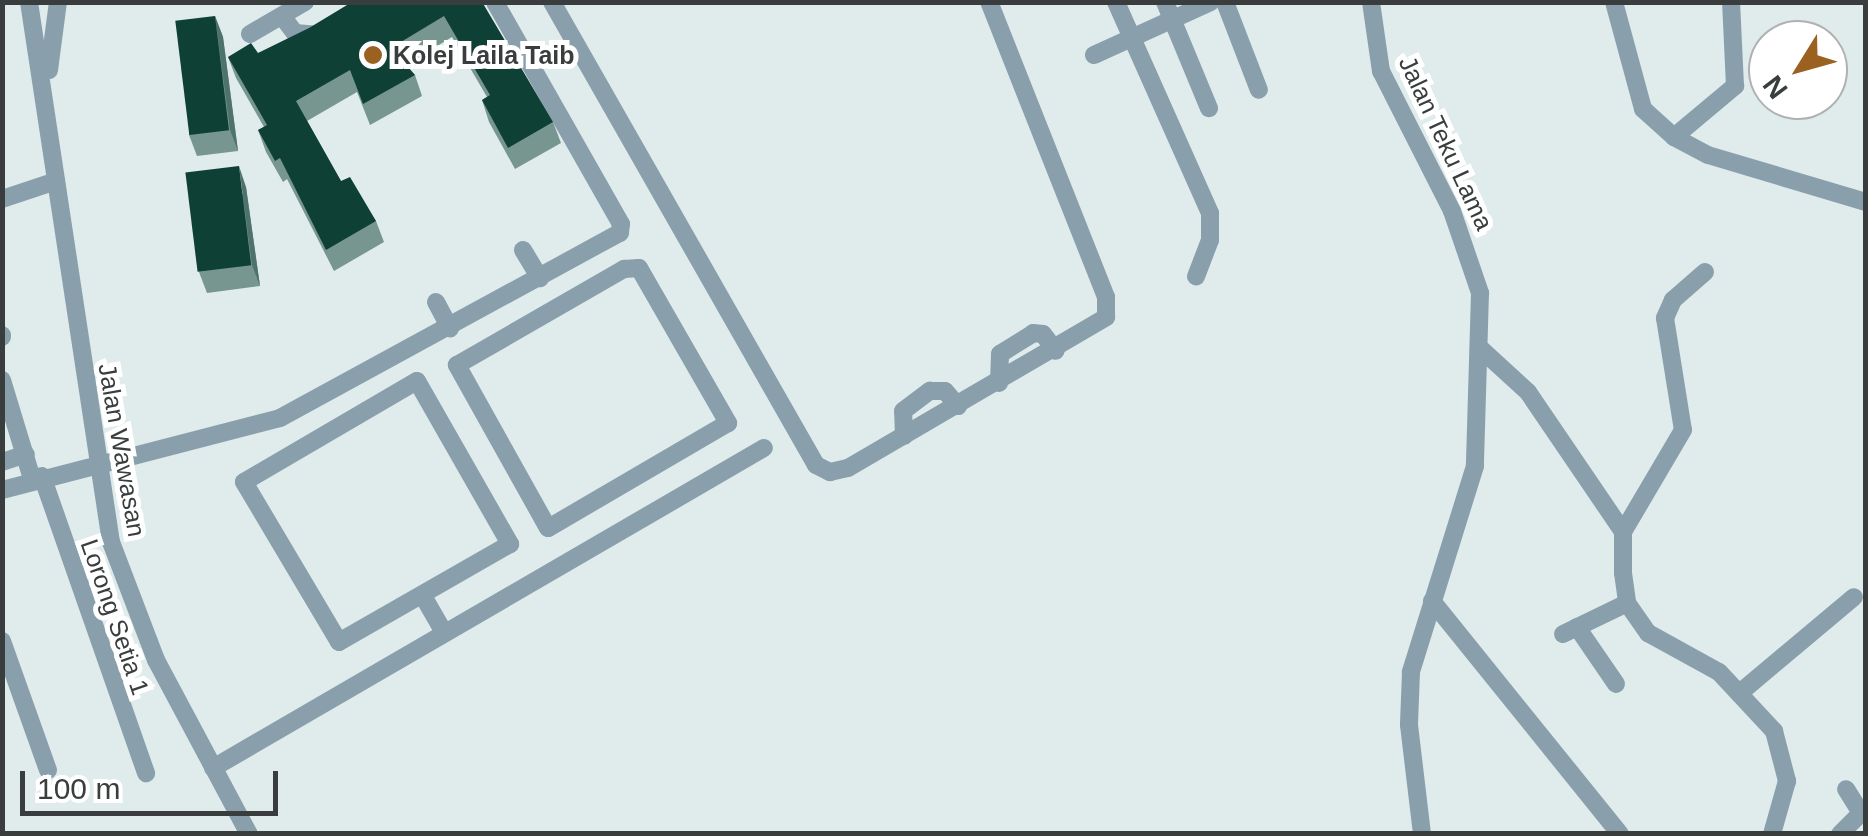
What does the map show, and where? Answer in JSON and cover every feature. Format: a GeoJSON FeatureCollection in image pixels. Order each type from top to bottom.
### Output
{"type":"FeatureCollection","features":[{"type":"Feature","properties":{"kind":"street"},"geometry":{"type":"LineString","coordinates":[[29,2],[47,106]]}},
{"type":"Feature","properties":{"kind":"street"},"geometry":{"type":"LineString","coordinates":[[47,106],[58,2]]}},
{"type":"Feature","properties":{"kind":"street"},"geometry":{"type":"LineString","coordinates":[[250,34],[306,2]]}},
{"type":"Feature","properties":{"kind":"street"},"geometry":{"type":"LineString","coordinates":[[2,490],[280,418],[616,236],[622,224],[494,2]]}},
{"type":"Feature","properties":{"kind":"street"},"geometry":{"type":"LineString","coordinates":[[552,2],[816,466],[840,471],[1102,324],[1107,304],[989,2]]}},
{"type":"Feature","properties":{"kind":"street"},"geometry":{"type":"LineString","coordinates":[[1116,2],[1210,213],[1210,240],[1196,276]]}},
{"type":"Feature","properties":{"kind":"street"},"geometry":{"type":"LineString","coordinates":[[1094,55],[1131,38],[1169,11],[1212,2]]}},
{"type":"Feature","properties":{"kind":"street"},"geometry":{"type":"LineString","coordinates":[[1225,2],[1259,90]]}},
{"type":"Feature","properties":{"kind":"street","name":"Jalan Teku Lama"},"geometry":{"type":"LineString","coordinates":[[1371,2],[1381,71],[1469,250],[1480,293],[1482,350],[1472,482],[1422,622],[1409,696],[1422,834]]}},
{"type":"Feature","properties":{"kind":"street"},"geometry":{"type":"LineString","coordinates":[[1614,2],[1643,109],[1674,136],[1708,156],[1866,202]]}},
{"type":"Feature","properties":{"kind":"street"},"geometry":{"type":"LineString","coordinates":[[1674,136],[1735,86],[1730,2]]}},
{"type":"Feature","properties":{"kind":"street"},"geometry":{"type":"LineString","coordinates":[[1169,11],[1209,108]]}},
{"type":"Feature","properties":{"kind":"street"},"geometry":{"type":"LineString","coordinates":[[282,16],[295,34],[310,38],[338,22]]}},
{"type":"Feature","properties":{"kind":"street","name":"Jalan Wawasan"},"geometry":{"type":"LineString","coordinates":[[47,106],[94,464],[132,606],[249,834]]}},
{"type":"Feature","properties":{"kind":"street"},"geometry":{"type":"LineString","coordinates":[[2,199],[56,181]]}},
{"type":"Feature","properties":{"kind":"street"},"geometry":{"type":"LineString","coordinates":[[524,250],[540,278]]}},
{"type":"Feature","properties":{"kind":"street"},"geometry":{"type":"LineString","coordinates":[[630,267],[648,275],[728,423],[634,480],[555,526],[544,525],[457,365],[630,267]]}},
{"type":"Feature","properties":{"kind":"street"},"geometry":{"type":"LineString","coordinates":[[1623,532],[1683,430],[1665,318],[1673,300],[1705,272]]}},
{"type":"Feature","properties":{"kind":"street"},"geometry":{"type":"LineString","coordinates":[[436,302],[450,328]]}},
{"type":"Feature","properties":{"kind":"street"},"geometry":{"type":"LineString","coordinates":[[999,383],[1000,354],[1033,333],[1043,334],[1056,351]]}},
{"type":"Feature","properties":{"kind":"street"},"geometry":{"type":"LineString","coordinates":[[1482,350],[1528,392],[1623,532],[1627,603],[1658,642],[1742,691],[1774,730],[1786,760],[1784,800],[1772,834]]}},
{"type":"Feature","properties":{"kind":"street","name":"Lorong Setia 1"},"geometry":{"type":"LineString","coordinates":[[2,380],[146,773]]}},
{"type":"Feature","properties":{"kind":"street"},"geometry":{"type":"LineString","coordinates":[[416,381],[511,539],[422,596],[347,640],[333,640],[244,482],[416,381]]}},
{"type":"Feature","properties":{"kind":"street"},"geometry":{"type":"LineString","coordinates":[[904,436],[902,411],[930,391],[946,391],[958,406]]}},
{"type":"Feature","properties":{"kind":"street"},"geometry":{"type":"LineString","coordinates":[[213,768],[442,629],[764,448]]}},
{"type":"Feature","properties":{"kind":"street"},"geometry":{"type":"LineString","coordinates":[[2,462],[26,454]]}},
{"type":"Feature","properties":{"kind":"street"},"geometry":{"type":"LineString","coordinates":[[634,480],[654,512]]}},
{"type":"Feature","properties":{"kind":"street"},"geometry":{"type":"LineString","coordinates":[[422,596],[442,629]]}},
{"type":"Feature","properties":{"kind":"street"},"geometry":{"type":"LineString","coordinates":[[1742,691],[1854,597]]}},
{"type":"Feature","properties":{"kind":"street"},"geometry":{"type":"LineString","coordinates":[[1432,601],[1620,834]]}},
{"type":"Feature","properties":{"kind":"street"},"geometry":{"type":"LineString","coordinates":[[1616,684],[1570,631],[1627,603]]}},
{"type":"Feature","properties":{"kind":"street"},"geometry":{"type":"LineString","coordinates":[[2,640],[48,770]]}},
{"type":"Feature","properties":{"kind":"street"},"geometry":{"type":"LineString","coordinates":[[1840,834],[1861,813],[1846,790]]}},
{"type":"Feature","properties":{"kind":"building"},"geometry":{"type":"Polygon","coordinates":[[[352,2],[482,2],[553,122],[508,148],[482,100],[490,95],[444,16],[391,48],[415,75],[363,104],[350,70],[296,101],[341,181],[350,177],[376,221],[326,250],[280,158],[275,161],[258,130],[267,125],[228,57],[251,43],[258,53],[352,2]]]}},
{"type":"Feature","properties":{"kind":"building"},"geometry":{"type":"Polygon","coordinates":[[[215,16],[229,130],[189,135],[175,21],[215,16]]]}},
{"type":"Feature","properties":{"kind":"building"},"geometry":{"type":"Polygon","coordinates":[[[239,166],[251,265],[198,272],[185,173],[239,166]]]}},
{"type":"Feature","properties":{"kind":"place","name":"Kolej Laila Taib"},"geometry":{"type":"Point","coordinates":[373,55]}}]}
